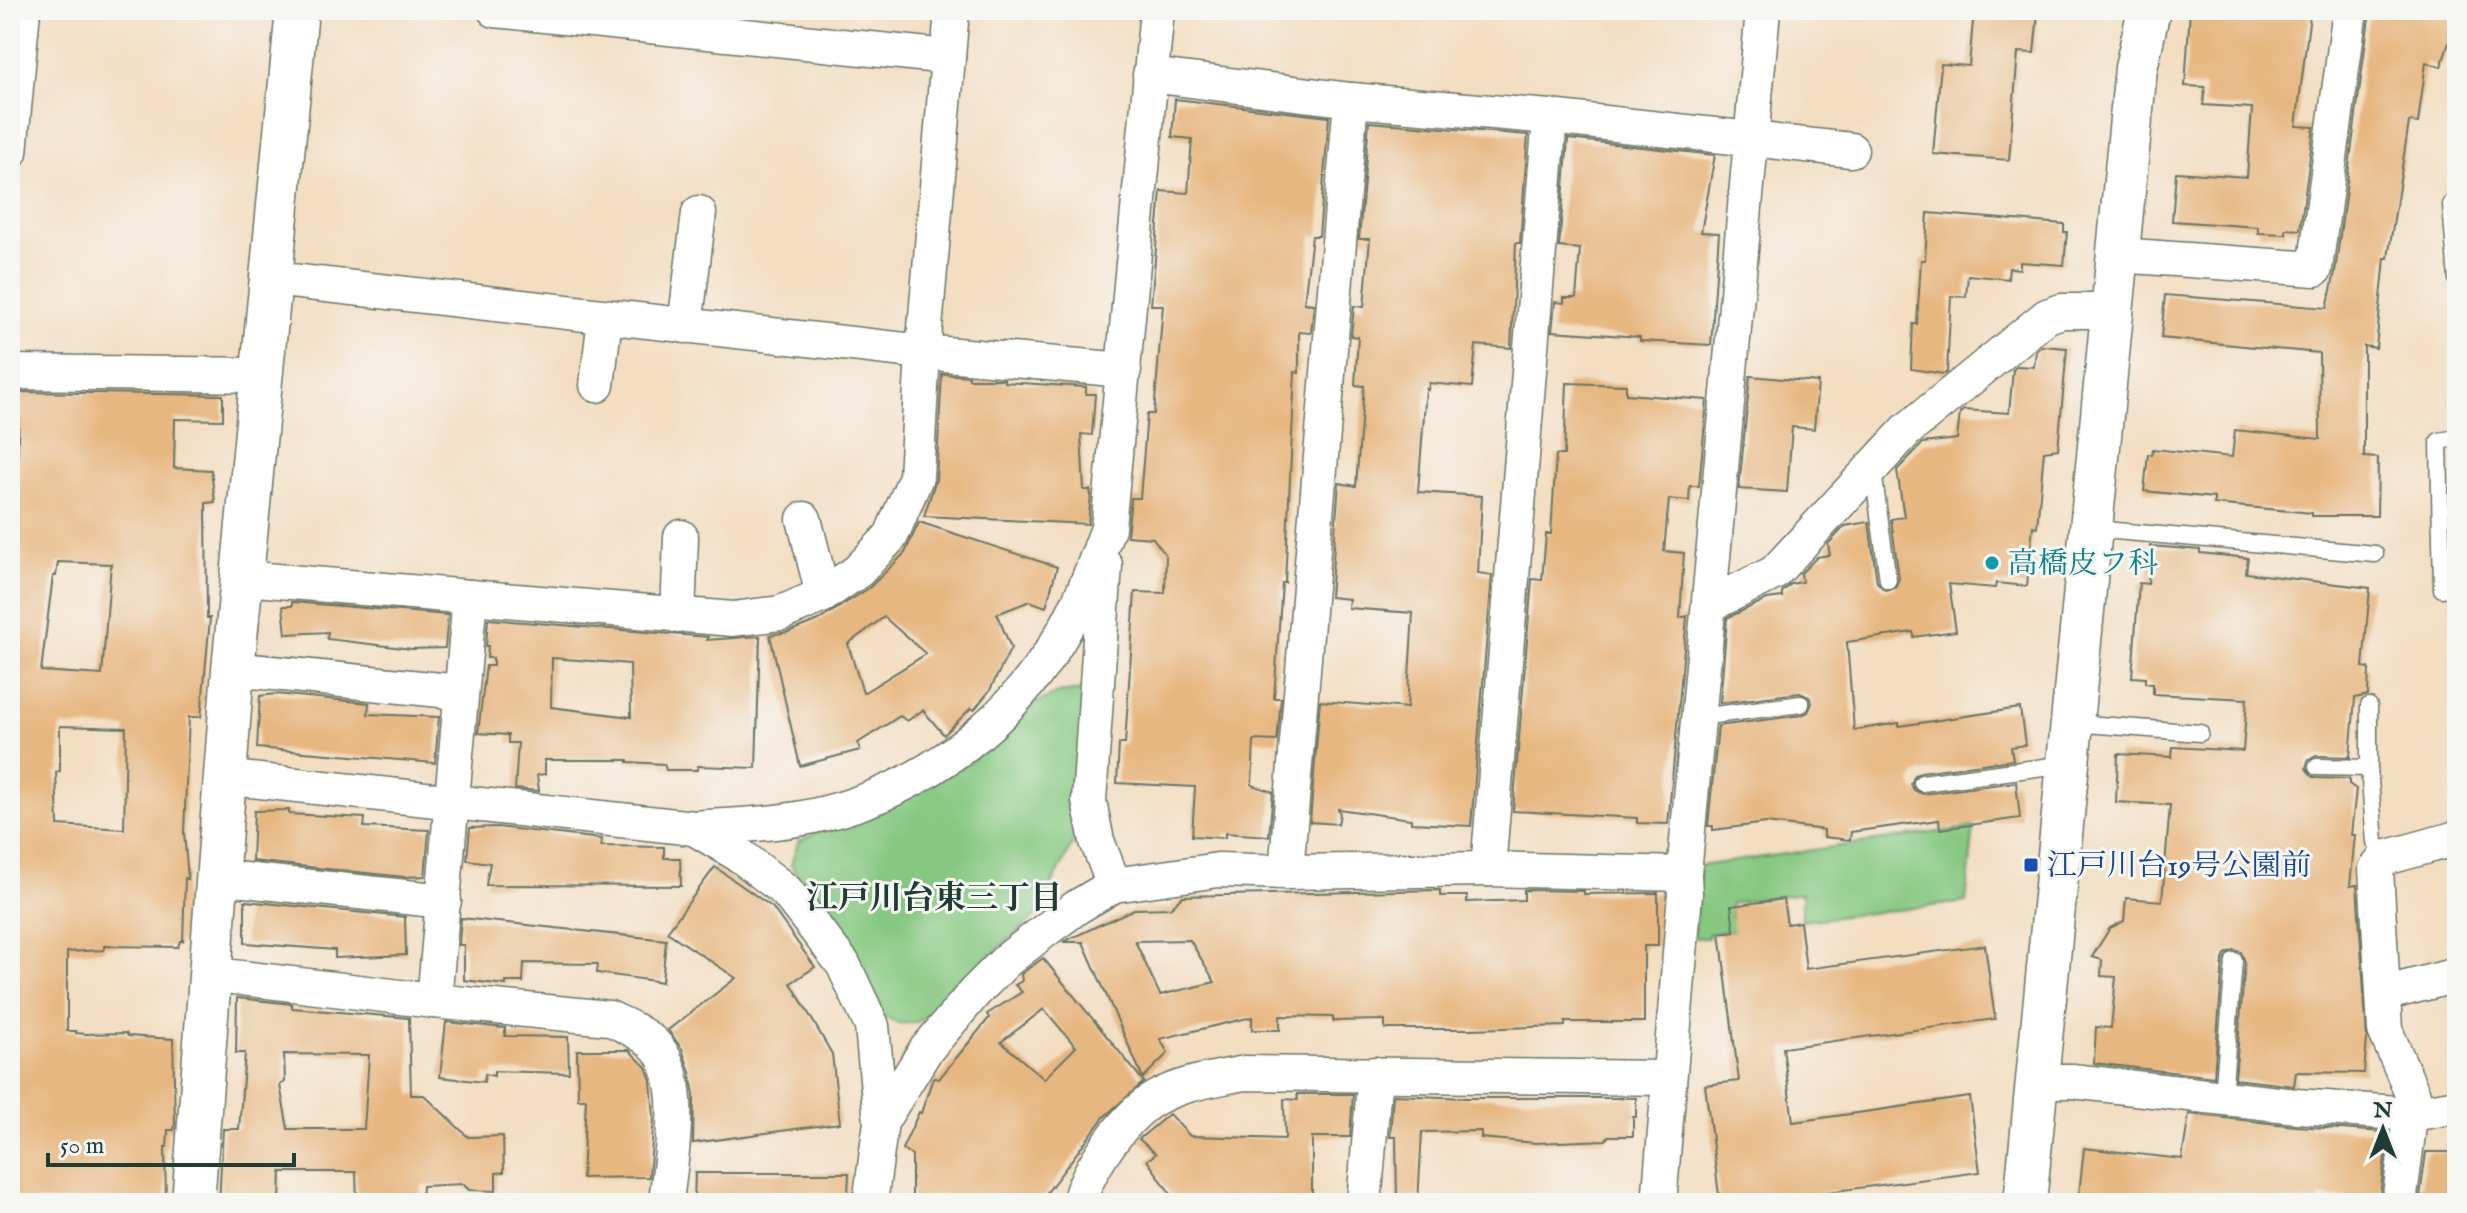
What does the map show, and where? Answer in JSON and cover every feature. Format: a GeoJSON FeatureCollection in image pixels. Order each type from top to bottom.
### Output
{"type":"FeatureCollection","features":[{"type":"Feature","properties":{"kind":"street"},"geometry":{"type":"LineString","coordinates":[[10,152],[23,10]]}},
{"type":"Feature","properties":{"kind":"street"},"geometry":{"type":"LineString","coordinates":[[193,1203],[223,777],[297,10]]}},
{"type":"Feature","properties":{"kind":"street"},"geometry":{"type":"LineString","coordinates":[[495,10],[948,57]]}},
{"type":"Feature","properties":{"kind":"street"},"geometry":{"type":"LineString","coordinates":[[242,578],[733,619],[781,613],[823,595],[858,571],[891,536],[916,477],[923,352],[952,10]]}},
{"type":"Feature","properties":{"kind":"street"},"geometry":{"type":"LineString","coordinates":[[1114,885],[1097,841],[1089,801],[1108,528],[1157,10]]}},
{"type":"Feature","properties":{"kind":"street"},"geometry":{"type":"LineString","coordinates":[[1659,1203],[1685,894],[1684,874],[1763,10]]}},
{"type":"Feature","properties":{"kind":"street"},"geometry":{"type":"LineString","coordinates":[[2025,1203],[2136,68],[2149,10]]}},
{"type":"Feature","properties":{"kind":"street"},"geometry":{"type":"LineString","coordinates":[[2118,255],[2315,269],[2350,10]]}},
{"type":"Feature","properties":{"kind":"street"},"geometry":{"type":"LineString","coordinates":[[1150,75],[1351,100],[1550,117],[1851,150]]}},
{"type":"Feature","properties":{"kind":"street"},"geometry":{"type":"LineString","coordinates":[[1286,872],[1351,100]]}},
{"type":"Feature","properties":{"kind":"street"},"geometry":{"type":"LineString","coordinates":[[1488,869],[1550,117]]}},
{"type":"Feature","properties":{"kind":"street"},"geometry":{"type":"LineString","coordinates":[[685,326],[699,213]]}},
{"type":"Feature","properties":{"kind":"street"},"geometry":{"type":"LineString","coordinates":[[273,279],[605,318],[1124,370]]}},
{"type":"Feature","properties":{"kind":"street"},"geometry":{"type":"LineString","coordinates":[[1709,605],[1774,573],[1907,430],[2047,316],[2062,311],[2112,311]]}},
{"type":"Feature","properties":{"kind":"street"},"geometry":{"type":"LineString","coordinates":[[597,385],[605,318]]}},
{"type":"Feature","properties":{"kind":"street"},"geometry":{"type":"LineString","coordinates":[[10,372],[262,375]]}},
{"type":"Feature","properties":{"kind":"street"},"geometry":{"type":"LineString","coordinates":[[804,519],[823,595]]}},
{"type":"Feature","properties":{"kind":"street"},"geometry":{"type":"LineString","coordinates":[[223,777],[694,828],[760,824],[824,814],[874,799],[922,774],[967,744],[1018,697],[1056,644],[1085,590],[1108,528]]}},
{"type":"Feature","properties":{"kind":"street"},"geometry":{"type":"LineString","coordinates":[[678,616],[681,537]]}},
{"type":"Feature","properties":{"kind":"street"},"geometry":{"type":"LineString","coordinates":[[434,1001],[470,597]]}},
{"type":"Feature","properties":{"kind":"street"},"geometry":{"type":"LineString","coordinates":[[233,669],[460,692]]}},
{"type":"Feature","properties":{"kind":"street"},"geometry":{"type":"LineString","coordinates":[[694,828],[741,856],[786,891],[843,964],[872,1026],[881,1122],[870,1203]]}},
{"type":"Feature","properties":{"kind":"street"},"geometry":{"type":"LineString","coordinates":[[2399,1203],[2413,1095],[2385,1030],[2376,869],[2385,858],[2457,838]]}},
{"type":"Feature","properties":{"kind":"street"},"geometry":{"type":"LineString","coordinates":[[881,1122],[925,1051],[975,992],[1007,960],[1047,929],[1114,885],[1218,870],[1488,869],[1684,874]]}},
{"type":"Feature","properties":{"kind":"street"},"geometry":{"type":"LineString","coordinates":[[216,877],[444,901]]}},
{"type":"Feature","properties":{"kind":"street"},"geometry":{"type":"LineString","coordinates":[[208,974],[609,1018],[633,1028],[654,1044],[669,1071],[675,1101],[666,1203]]}},
{"type":"Feature","properties":{"kind":"street"},"geometry":{"type":"LineString","coordinates":[[2383,994],[2457,975]]}},
{"type":"Feature","properties":{"kind":"street"},"geometry":{"type":"LineString","coordinates":[[1079,1203],[1083,1186],[1119,1130],[1154,1099],[1191,1085],[1244,1073],[1669,1078]]}},
{"type":"Feature","properties":{"kind":"street"},"geometry":{"type":"LineString","coordinates":[[1364,1203],[1375,1074]]}},
{"type":"Feature","properties":{"kind":"street"},"geometry":{"type":"LineString","coordinates":[[2037,1081],[2072,1081],[2297,1106],[2412,1114],[2457,1106]]}},
{"type":"Feature","properties":{"kind":"lane"},"geometry":{"type":"LineString","coordinates":[[2457,196],[2451,205],[2457,279]]}},
{"type":"Feature","properties":{"kind":"lane"},"geometry":{"type":"LineString","coordinates":[[2457,438],[2439,441],[2442,589],[2457,586]]}},
{"type":"Feature","properties":{"kind":"lane"},"geometry":{"type":"LineString","coordinates":[[1872,465],[1888,580]]}},
{"type":"Feature","properties":{"kind":"lane"},"geometry":{"type":"LineString","coordinates":[[2092,529],[2375,554]]}},
{"type":"Feature","properties":{"kind":"lane"},"geometry":{"type":"LineString","coordinates":[[1699,717],[1801,704]]}},
{"type":"Feature","properties":{"kind":"lane"},"geometry":{"type":"LineString","coordinates":[[2369,706],[2369,768],[2375,842],[2385,858]]}},
{"type":"Feature","properties":{"kind":"lane"},"geometry":{"type":"LineString","coordinates":[[2072,723],[2200,733]]}},
{"type":"Feature","properties":{"kind":"lane"},"geometry":{"type":"LineString","coordinates":[[1922,783],[2068,764]]}},
{"type":"Feature","properties":{"kind":"lane"},"geometry":{"type":"LineString","coordinates":[[2317,767],[2369,768]]}},
{"type":"Feature","properties":{"kind":"lane"},"geometry":{"type":"LineString","coordinates":[[2223,1096],[2234,961]]}},
{"type":"Feature","properties":{"kind":"green space"},"geometry":{"type":"Polygon","coordinates":[[[1083,690],[1081,826],[1038,914],[961,981],[937,1009],[917,1022],[899,1024],[883,1016],[838,930],[804,891],[791,865],[798,842],[852,815],[930,784],[970,762],[1027,707],[1058,693],[1083,690]]]}},
{"type":"Feature","properties":{"kind":"green space"},"geometry":{"type":"Polygon","coordinates":[[[1974,827],[1966,902],[1802,921],[1802,893],[1731,903],[1732,917],[1740,930],[1694,938],[1700,866],[1974,827]]]}},
{"type":"Feature","properties":{"kind":"building"},"geometry":{"type":"Polygon","coordinates":[[[1974,10],[2034,10],[2038,13],[2034,53],[2018,52],[2009,160],[1933,154],[1941,64],[1969,66],[1974,10]]]}},
{"type":"Feature","properties":{"kind":"building"},"geometry":{"type":"Polygon","coordinates":[[[2190,10],[2281,10],[2310,14],[2296,126],[2314,127],[2300,230],[2286,229],[2286,234],[2258,233],[2258,227],[2172,221],[2176,172],[2247,177],[2252,108],[2203,105],[2205,87],[2185,86],[2190,10]]]}},
{"type":"Feature","properties":{"kind":"building"},"geometry":{"type":"Polygon","coordinates":[[[2370,10],[2457,10],[2441,67],[2426,62],[2418,123],[2409,122],[2388,258],[2385,258],[2376,348],[2364,346],[2364,457],[2378,458],[2377,516],[2312,516],[2312,513],[2214,504],[2214,498],[2144,491],[2148,454],[2152,455],[2153,449],[2232,457],[2235,430],[2320,439],[2319,353],[2161,338],[2165,295],[2327,308],[2335,272],[2370,10]]]}},
{"type":"Feature","properties":{"kind":"building"},"geometry":{"type":"Polygon","coordinates":[[[1175,99],[1329,117],[1319,236],[1312,236],[1304,303],[1314,304],[1311,333],[1299,332],[1299,373],[1295,372],[1285,583],[1282,583],[1274,698],[1281,698],[1277,741],[1254,740],[1252,785],[1273,792],[1269,836],[1225,833],[1225,838],[1192,836],[1195,787],[1117,783],[1119,744],[1125,744],[1135,592],[1165,593],[1166,556],[1153,538],[1127,536],[1131,498],[1140,498],[1147,414],[1154,414],[1163,305],[1151,305],[1161,191],[1188,193],[1192,139],[1172,137],[1175,99]]]}},
{"type":"Feature","properties":{"kind":"building"},"geometry":{"type":"Polygon","coordinates":[[[1369,122],[1528,135],[1520,243],[1516,243],[1511,348],[1476,345],[1472,387],[1429,383],[1426,389],[1418,492],[1482,496],[1478,573],[1492,575],[1471,826],[1411,823],[1411,819],[1338,809],[1338,824],[1310,822],[1320,701],[1407,708],[1413,613],[1348,608],[1349,599],[1330,597],[1339,483],[1356,486],[1364,386],[1355,385],[1358,337],[1351,336],[1354,306],[1364,307],[1370,239],[1359,239],[1369,122]]]}},
{"type":"Feature","properties":{"kind":"building"},"geometry":{"type":"Polygon","coordinates":[[[1568,139],[1715,155],[1701,232],[1719,233],[1711,345],[1552,331],[1555,302],[1564,303],[1564,298],[1576,298],[1580,249],[1559,247],[1568,139]]]}},
{"type":"Feature","properties":{"kind":"building"},"geometry":{"type":"Polygon","coordinates":[[[1928,213],[2064,224],[2064,232],[2067,232],[2064,265],[2020,262],[2020,269],[2009,268],[2008,279],[1968,275],[1966,297],[1951,296],[1947,372],[1944,374],[1911,369],[1913,324],[1917,324],[1928,213]]]}},
{"type":"Feature","properties":{"kind":"building"},"geometry":{"type":"Polygon","coordinates":[[[2042,346],[2067,348],[2058,449],[2044,451],[2037,527],[2033,526],[2027,586],[1996,583],[1995,588],[1949,584],[1956,631],[1914,637],[1913,632],[1847,642],[1854,730],[2020,708],[2025,745],[2011,747],[2013,760],[1921,772],[1915,775],[1911,784],[1914,790],[1923,794],[2016,782],[2020,818],[1940,829],[1939,820],[1851,832],[1850,840],[1824,837],[1824,830],[1766,823],[1713,830],[1713,826],[1708,826],[1718,726],[1802,715],[1808,712],[1812,703],[1809,697],[1800,693],[1720,703],[1727,618],[1767,599],[1782,597],[1782,592],[1791,584],[1802,582],[1801,573],[1817,557],[1830,555],[1828,544],[1845,526],[1869,522],[1877,582],[1885,590],[1895,588],[1899,578],[1891,519],[1904,517],[1897,470],[1923,443],[1957,439],[1960,413],[1964,410],[2009,413],[2013,370],[2017,366],[2034,367],[2036,351],[2042,346]]]}},
{"type":"Feature","properties":{"kind":"building"},"geometry":{"type":"Polygon","coordinates":[[[942,374],[969,376],[969,379],[1086,387],[1086,394],[1095,394],[1092,435],[1081,434],[1084,490],[1090,490],[1091,495],[1088,524],[924,516],[936,479],[942,374]]]}},
{"type":"Feature","properties":{"kind":"building"},"geometry":{"type":"Polygon","coordinates":[[[1750,376],[1818,382],[1814,429],[1792,427],[1787,492],[1739,489],[1750,376]]]}},
{"type":"Feature","properties":{"kind":"building"},"geometry":{"type":"Polygon","coordinates":[[[1567,383],[1626,385],[1626,394],[1707,400],[1699,486],[1690,486],[1689,501],[1669,499],[1664,551],[1684,553],[1680,618],[1687,616],[1668,824],[1637,823],[1637,818],[1513,811],[1532,579],[1542,580],[1546,534],[1551,534],[1556,455],[1564,455],[1567,383]]]}},
{"type":"Feature","properties":{"kind":"building"},"geometry":{"type":"Polygon","coordinates":[[[19,392],[223,395],[223,420],[175,419],[174,468],[211,470],[215,502],[206,503],[207,618],[210,618],[201,717],[189,717],[184,832],[188,879],[185,878],[183,941],[178,947],[104,946],[104,950],[67,952],[67,1031],[126,1033],[128,1036],[173,1039],[175,1123],[174,1130],[168,1130],[165,1147],[166,1203],[10,1201],[10,457],[18,456],[19,392]],[[58,562],[56,576],[53,576],[41,671],[102,675],[111,564],[58,562]],[[60,726],[60,771],[56,772],[58,825],[124,829],[126,728],[60,726]]]}},
{"type":"Feature","properties":{"kind":"building"},"geometry":{"type":"Polygon","coordinates":[[[919,522],[1057,567],[1046,607],[1030,601],[997,614],[1011,648],[990,690],[974,710],[971,708],[944,735],[923,710],[907,721],[900,716],[858,743],[860,750],[800,766],[770,635],[788,632],[819,620],[869,588],[905,553],[919,522]],[[884,617],[848,644],[863,693],[926,654],[884,617]]]}},
{"type":"Feature","properties":{"kind":"building"},"geometry":{"type":"Polygon","coordinates":[[[2150,546],[2248,558],[2246,573],[2370,588],[2363,667],[2369,668],[2368,695],[2355,698],[2350,757],[2316,756],[2308,761],[2306,768],[2316,778],[2349,779],[2349,784],[2356,789],[2350,886],[2357,885],[2367,1038],[2364,1073],[2296,1072],[2294,1086],[2235,1079],[2245,962],[2241,952],[2234,950],[2225,954],[2223,960],[2214,1077],[2094,1063],[2096,1027],[2111,1028],[2116,977],[2101,976],[2102,960],[2092,957],[2110,928],[2124,921],[2126,898],[2162,901],[2170,805],[2116,802],[2118,754],[2172,757],[2173,747],[2243,751],[2247,699],[2153,694],[2153,684],[2145,683],[2145,678],[2132,677],[2139,583],[2148,584],[2150,546]]]}},
{"type":"Feature","properties":{"kind":"building"},"geometry":{"type":"Polygon","coordinates":[[[292,602],[448,615],[445,648],[412,649],[327,639],[328,632],[286,634],[283,606],[292,606],[292,602]]]}},
{"type":"Feature","properties":{"kind":"building"},"geometry":{"type":"Polygon","coordinates":[[[488,619],[708,637],[707,640],[760,636],[756,768],[698,766],[698,770],[666,770],[664,764],[628,760],[545,760],[545,774],[537,775],[539,791],[515,789],[518,743],[508,743],[508,735],[478,733],[486,666],[493,666],[493,658],[487,658],[488,619]],[[552,658],[551,707],[631,717],[630,664],[552,658]]]}},
{"type":"Feature","properties":{"kind":"building"},"geometry":{"type":"Polygon","coordinates":[[[276,694],[369,703],[368,714],[439,717],[435,763],[257,748],[260,696],[276,694]]]}},
{"type":"Feature","properties":{"kind":"building"},"geometry":{"type":"Polygon","coordinates":[[[289,810],[289,814],[365,818],[364,827],[429,830],[425,876],[404,877],[252,861],[254,811],[289,810]]]}},
{"type":"Feature","properties":{"kind":"building"},"geometry":{"type":"Polygon","coordinates":[[[497,827],[602,839],[601,846],[664,847],[664,858],[680,858],[681,886],[486,885],[490,863],[467,860],[470,828],[497,827]]]}},
{"type":"Feature","properties":{"kind":"building"},"geometry":{"type":"Polygon","coordinates":[[[715,867],[772,907],[815,967],[791,983],[832,1054],[840,1123],[693,1143],[694,1095],[690,1072],[682,1049],[668,1030],[736,978],[667,932],[715,867]]]}},
{"type":"Feature","properties":{"kind":"building"},"geometry":{"type":"Polygon","coordinates":[[[1440,890],[1440,896],[1467,896],[1467,902],[1524,900],[1524,890],[1584,891],[1584,894],[1658,893],[1658,946],[1644,946],[1644,1022],[1385,1029],[1385,1020],[1333,1021],[1333,1017],[1280,1016],[1280,1030],[1252,1030],[1252,1017],[1160,1039],[1168,1053],[1143,1078],[1083,942],[1063,942],[1134,909],[1170,908],[1183,896],[1440,890]],[[1190,940],[1135,941],[1160,995],[1215,982],[1190,940]]]}},
{"type":"Feature","properties":{"kind":"building"},"geometry":{"type":"Polygon","coordinates":[[[1783,899],[1787,924],[1800,922],[1806,969],[1985,945],[1995,1019],[1783,1048],[1793,1122],[1970,1097],[1980,1172],[1744,1203],[1720,1203],[1705,1085],[1739,1081],[1720,933],[1734,931],[1731,906],[1783,899]]]}},
{"type":"Feature","properties":{"kind":"building"},"geometry":{"type":"Polygon","coordinates":[[[245,901],[405,917],[406,955],[335,958],[335,950],[245,943],[245,901]]]}},
{"type":"Feature","properties":{"kind":"building"},"geometry":{"type":"Polygon","coordinates":[[[461,918],[666,940],[662,982],[597,973],[598,964],[524,963],[523,982],[506,982],[506,985],[464,980],[464,945],[459,945],[461,918]]]}},
{"type":"Feature","properties":{"kind":"building"},"geometry":{"type":"Polygon","coordinates":[[[1043,958],[1144,1082],[1104,1117],[1039,1203],[912,1203],[912,1155],[902,1149],[921,1113],[933,1078],[939,1079],[989,1018],[987,1014],[1022,992],[1015,985],[1022,981],[1021,974],[1043,958]],[[1044,1009],[1001,1042],[1044,1079],[1076,1047],[1044,1009]]]}},
{"type":"Feature","properties":{"kind":"building"},"geometry":{"type":"Polygon","coordinates":[[[237,998],[292,1004],[292,1008],[409,1018],[411,1095],[424,1095],[468,1137],[503,1136],[504,1172],[496,1173],[496,1191],[469,1190],[463,1184],[422,1186],[421,1203],[357,1203],[356,1172],[281,1172],[280,1203],[219,1203],[223,1129],[239,1129],[245,1053],[236,1053],[237,998]],[[284,1054],[285,1082],[280,1085],[288,1129],[364,1129],[369,1055],[284,1054]]]}},
{"type":"Feature","properties":{"kind":"building"},"geometry":{"type":"Polygon","coordinates":[[[446,1022],[505,1028],[505,1036],[568,1037],[569,1073],[494,1071],[494,1076],[485,1074],[484,1082],[440,1077],[446,1022]]]}},
{"type":"Feature","properties":{"kind":"building"},"geometry":{"type":"Polygon","coordinates":[[[577,1050],[629,1050],[646,1067],[651,1080],[654,1118],[649,1177],[582,1178],[586,1099],[578,1099],[577,1050]]]}},
{"type":"Feature","properties":{"kind":"building"},"geometry":{"type":"Polygon","coordinates":[[[1297,1094],[1353,1094],[1350,1137],[1312,1137],[1312,1203],[1177,1203],[1147,1160],[1156,1154],[1139,1139],[1169,1114],[1190,1136],[1285,1139],[1284,1099],[1298,1100],[1297,1094]]]}},
{"type":"Feature","properties":{"kind":"building"},"geometry":{"type":"Polygon","coordinates":[[[1393,1095],[1636,1098],[1636,1117],[1633,1117],[1633,1136],[1608,1136],[1606,1140],[1536,1143],[1481,1138],[1481,1131],[1422,1132],[1418,1203],[1397,1203],[1396,1137],[1390,1137],[1393,1095]]]}},
{"type":"Feature","properties":{"kind":"building"},"geometry":{"type":"Polygon","coordinates":[[[2189,1114],[2384,1132],[2383,1136],[2388,1136],[2379,1202],[2319,1196],[2319,1202],[2078,1203],[2084,1148],[2182,1159],[2189,1114]]]}},
{"type":"Feature","properties":{"kind":"building"},"geometry":{"type":"Polygon","coordinates":[[[2426,1152],[2457,1152],[2457,1200],[2420,1196],[2426,1152]]]}},
{"type":"Feature","properties":{"kind":"building"},"geometry":{"type":"Polygon","coordinates":[[[695,1173],[849,1173],[848,1193],[843,1203],[694,1203],[695,1173]]]}},
{"type":"Feature","properties":{"kind":"place","name":"高橋皮フ科"},"geometry":{"type":"Point","coordinates":[1992,563]}},
{"type":"Feature","properties":{"kind":"place","name":"江戸川台19号公園前"},"geometry":{"type":"Point","coordinates":[2031,865]}},
{"type":"Feature","properties":{"kind":"district","name":"江戸川台東三丁目"},"geometry":{"type":"Point","coordinates":[934,897]}}]}
